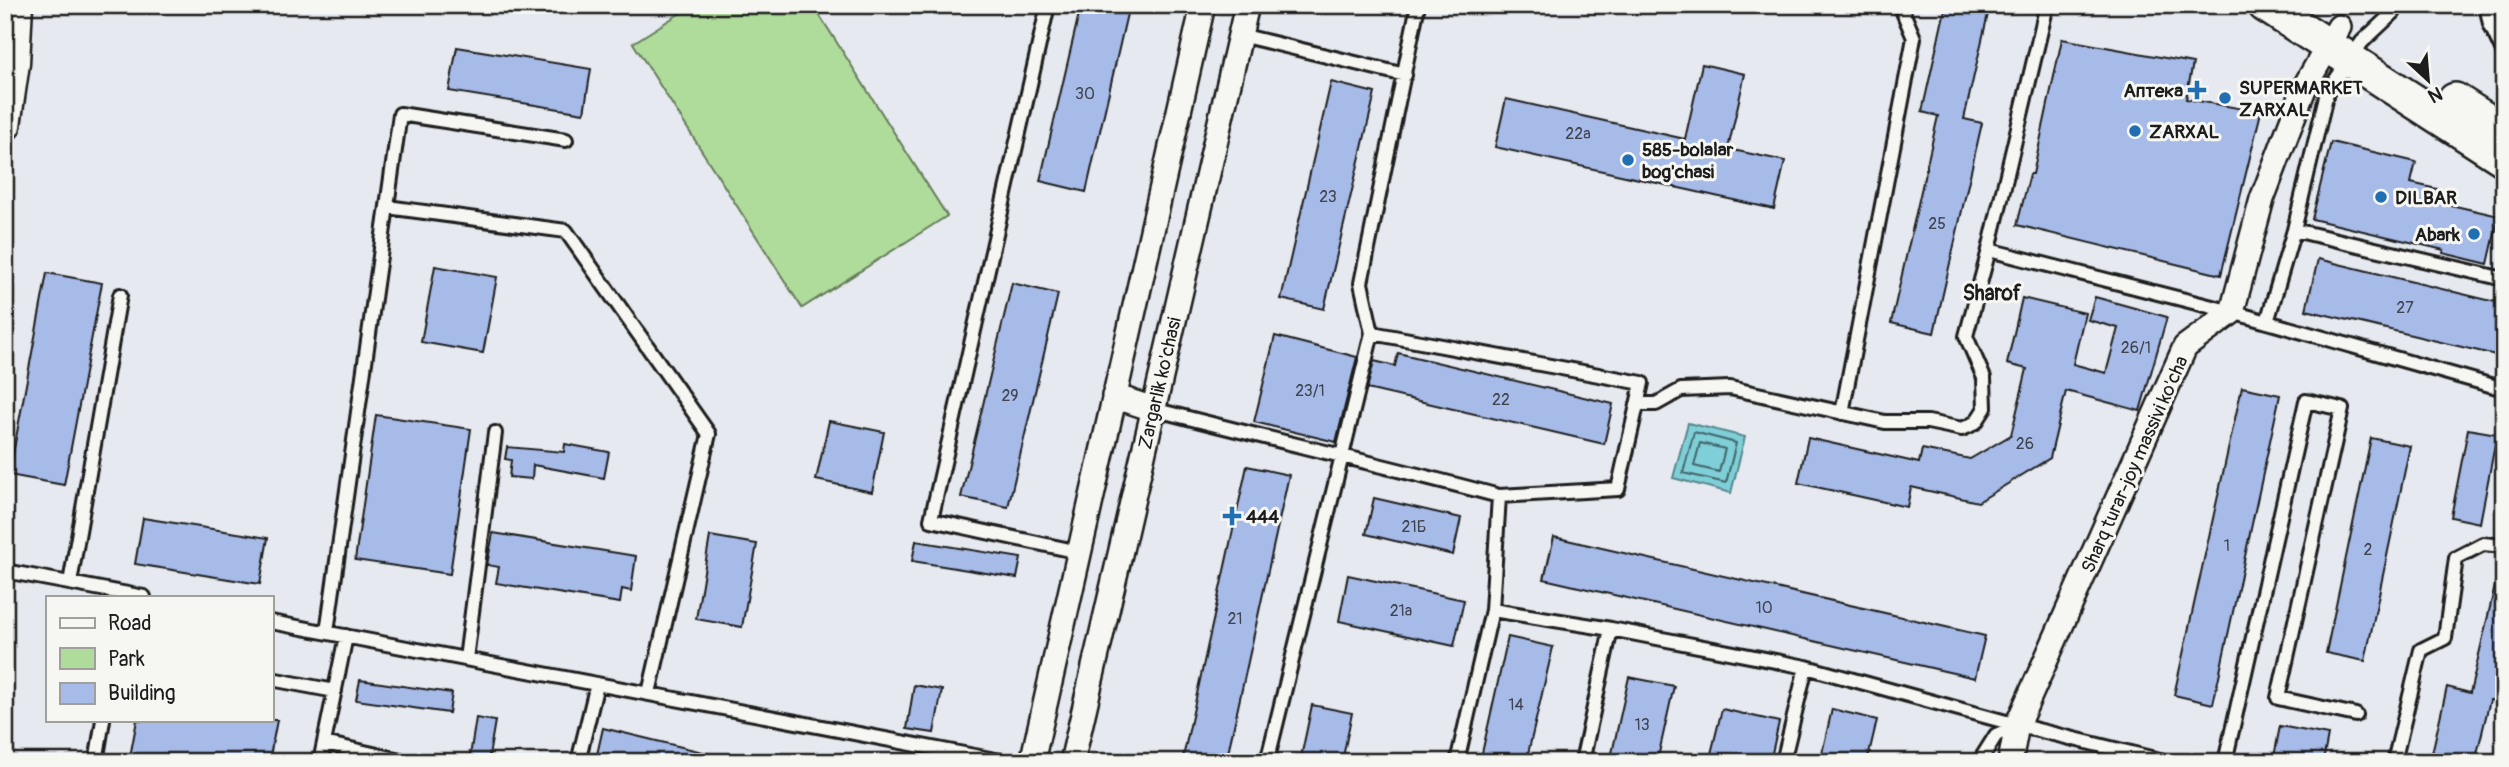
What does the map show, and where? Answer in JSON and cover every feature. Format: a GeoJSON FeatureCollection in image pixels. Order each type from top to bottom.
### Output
{"type":"FeatureCollection","features":[{"type":"Feature","properties":{"kind":"main road"},"geometry":{"type":"LineString","coordinates":[[2265,5],[2345,43],[2504,131]]}},
{"type":"Feature","properties":{"kind":"main road"},"geometry":{"type":"LineString","coordinates":[[2302,5],[2345,43],[2504,159]]}},
{"type":"Feature","properties":{"kind":"street"},"geometry":{"type":"LineString","coordinates":[[5,125],[14,63],[17,5]]}},
{"type":"Feature","properties":{"kind":"street"},"geometry":{"type":"LineString","coordinates":[[1032,762],[1203,5]]}},
{"type":"Feature","properties":{"kind":"street","name":"Zargarlik ko'chasi"},"geometry":{"type":"LineString","coordinates":[[1072,762],[1247,5]]}},
{"type":"Feature","properties":{"kind":"street"},"geometry":{"type":"LineString","coordinates":[[2232,312],[2262,199],[2308,79],[2345,43]]}},
{"type":"Feature","properties":{"kind":"street","name":"Sharq turar-joy massivi ko'cha"},"geometry":{"type":"LineString","coordinates":[[2010,762],[2017,726],[2185,347],[2232,312]]}},
{"type":"Feature","properties":{"kind":"street"},"geometry":{"type":"LineString","coordinates":[[1114,396],[1153,409]]}},
{"type":"Feature","properties":{"kind":"lane"},"geometry":{"type":"LineString","coordinates":[[1048,5],[930,520],[1079,552]]}},
{"type":"Feature","properties":{"kind":"lane"},"geometry":{"type":"LineString","coordinates":[[1267,762],[1344,455],[1371,333],[1361,283],[1418,5]]}},
{"type":"Feature","properties":{"kind":"lane"},"geometry":{"type":"LineString","coordinates":[[1842,413],[1914,38],[1900,5]]}},
{"type":"Feature","properties":{"kind":"lane"},"geometry":{"type":"LineString","coordinates":[[1637,404],[1656,404],[1681,390],[1730,388],[1885,422],[1928,422],[1962,429],[1976,422],[1985,408],[1986,392],[1984,378],[1966,335],[2047,5]]}},
{"type":"Feature","properties":{"kind":"lane"},"geometry":{"type":"LineString","coordinates":[[2267,322],[2294,230],[2327,92],[2345,43],[2394,12],[2397,5]]}},
{"type":"Feature","properties":{"kind":"lane"},"geometry":{"type":"LineString","coordinates":[[2486,5],[2490,24],[2504,54]]}},
{"type":"Feature","properties":{"kind":"lane"},"geometry":{"type":"LineString","coordinates":[[1240,35],[1405,75]]}},
{"type":"Feature","properties":{"kind":"lane"},"geometry":{"type":"LineString","coordinates":[[327,632],[400,114],[566,140]]}},
{"type":"Feature","properties":{"kind":"lane"},"geometry":{"type":"LineString","coordinates":[[387,207],[566,231],[709,434],[649,693]]}},
{"type":"Feature","properties":{"kind":"lane"},"geometry":{"type":"LineString","coordinates":[[2294,230],[2504,279]]}},
{"type":"Feature","properties":{"kind":"lane"},"geometry":{"type":"LineString","coordinates":[[1989,250],[2232,312],[2504,389]]}},
{"type":"Feature","properties":{"kind":"lane"},"geometry":{"type":"LineString","coordinates":[[70,583],[120,295]]}},
{"type":"Feature","properties":{"kind":"lane"},"geometry":{"type":"LineString","coordinates":[[1153,409],[1499,496],[1618,489],[1642,383],[1371,333]]}},
{"type":"Feature","properties":{"kind":"lane"},"geometry":{"type":"LineString","coordinates":[[2225,762],[2306,401],[2342,410],[2278,698],[2356,715]]}},
{"type":"Feature","properties":{"kind":"lane"},"geometry":{"type":"LineString","coordinates":[[466,659],[495,433]]}},
{"type":"Feature","properties":{"kind":"lane"},"geometry":{"type":"LineString","coordinates":[[1457,762],[1492,610],[1499,496]]}},
{"type":"Feature","properties":{"kind":"lane"},"geometry":{"type":"LineString","coordinates":[[2394,762],[2421,650],[2445,638],[2456,558],[2483,544],[2504,546]]}},
{"type":"Feature","properties":{"kind":"lane"},"geometry":{"type":"LineString","coordinates":[[5,570],[139,596]]}},
{"type":"Feature","properties":{"kind":"lane"},"geometry":{"type":"LineString","coordinates":[[1492,610],[1611,629],[1806,667],[2017,726],[2168,762]]}},
{"type":"Feature","properties":{"kind":"lane"},"geometry":{"type":"LineString","coordinates":[[273,622],[1006,762]]}},
{"type":"Feature","properties":{"kind":"lane"},"geometry":{"type":"LineString","coordinates":[[1582,762],[1611,629]]}},
{"type":"Feature","properties":{"kind":"lane"},"geometry":{"type":"LineString","coordinates":[[320,762],[346,636]]}},
{"type":"Feature","properties":{"kind":"lane"},"geometry":{"type":"LineString","coordinates":[[1783,762],[1806,667]]}},
{"type":"Feature","properties":{"kind":"lane"},"geometry":{"type":"LineString","coordinates":[[273,679],[335,691]]}},
{"type":"Feature","properties":{"kind":"lane"},"geometry":{"type":"LineString","coordinates":[[578,762],[597,684]]}},
{"type":"Feature","properties":{"kind":"lane"},"geometry":{"type":"LineString","coordinates":[[96,762],[103,722]]}},
{"type":"Feature","properties":{"kind":"lane"},"geometry":{"type":"LineString","coordinates":[[1979,762],[1996,735],[2017,726]]}},
{"type":"Feature","properties":{"kind":"lane"},"geometry":{"type":"LineString","coordinates":[[324,743],[409,762]]}},
{"type":"Feature","properties":{"kind":"green space"},"geometry":{"type":"Polygon","coordinates":[[[693,5],[813,5],[947,216],[802,308],[633,43],[693,5]]]}},
{"type":"Feature","properties":{"kind":"water"},"geometry":{"type":"Polygon","coordinates":[[[1688,423],[1745,437],[1731,493],[1673,478],[1688,423]]]}},
{"type":"Feature","properties":{"kind":"building"},"geometry":{"type":"Polygon","coordinates":[[[1081,5],[1129,5],[1086,192],[1040,181],[1081,5]]]}},
{"type":"Feature","properties":{"kind":"building"},"geometry":{"type":"Polygon","coordinates":[[[1946,5],[1990,5],[1964,119],[1982,123],[1934,333],[1891,323],[1938,116],[1922,112],[1946,5]]]}},
{"type":"Feature","properties":{"kind":"building"},"geometry":{"type":"Polygon","coordinates":[[[2062,39],[2193,63],[2186,99],[2261,112],[2221,275],[2017,225],[2030,174],[2033,174],[2062,39]]]}},
{"type":"Feature","properties":{"kind":"building"},"geometry":{"type":"Polygon","coordinates":[[[457,47],[591,69],[584,113],[449,91],[457,47]]]}},
{"type":"Feature","properties":{"kind":"building"},"geometry":{"type":"Polygon","coordinates":[[[1702,64],[1745,74],[1728,149],[1785,161],[1774,209],[1495,147],[1506,99],[1685,139],[1702,64]]]}},
{"type":"Feature","properties":{"kind":"building"},"geometry":{"type":"Polygon","coordinates":[[[1331,82],[1375,93],[1324,309],[1281,299],[1331,82]]]}},
{"type":"Feature","properties":{"kind":"building"},"geometry":{"type":"Polygon","coordinates":[[[2331,142],[2416,162],[2411,183],[2454,193],[2451,205],[2499,216],[2488,264],[2443,253],[2444,250],[2312,219],[2331,142]]]}},
{"type":"Feature","properties":{"kind":"building"},"geometry":{"type":"Polygon","coordinates":[[[2318,259],[2504,304],[2504,357],[2306,310],[2318,259]]]}},
{"type":"Feature","properties":{"kind":"building"},"geometry":{"type":"Polygon","coordinates":[[[435,266],[497,277],[483,353],[421,342],[435,266]]]}},
{"type":"Feature","properties":{"kind":"building"},"geometry":{"type":"Polygon","coordinates":[[[47,273],[102,283],[64,485],[9,475],[47,273]]]}},
{"type":"Feature","properties":{"kind":"building"},"geometry":{"type":"Polygon","coordinates":[[[1012,283],[1058,294],[1008,507],[961,497],[1012,283]]]}},
{"type":"Feature","properties":{"kind":"building"},"geometry":{"type":"Polygon","coordinates":[[[2095,297],[2167,317],[2140,411],[2066,391],[2050,458],[1978,502],[1911,487],[1907,507],[1798,483],[1808,438],[1919,463],[1922,449],[1970,459],[2011,435],[2027,369],[2007,364],[2022,298],[2085,313],[2073,364],[2106,373],[2118,328],[2088,320],[2095,297]]]}},
{"type":"Feature","properties":{"kind":"building"},"geometry":{"type":"Polygon","coordinates":[[[1275,336],[1357,357],[1336,442],[1254,422],[1275,336]]]}},
{"type":"Feature","properties":{"kind":"building"},"geometry":{"type":"Polygon","coordinates":[[[1398,353],[1613,404],[1604,444],[1367,389],[1374,361],[1395,366],[1398,353]]]}},
{"type":"Feature","properties":{"kind":"building"},"geometry":{"type":"Polygon","coordinates":[[[2242,387],[2280,395],[2213,704],[2174,695],[2242,387]]]}},
{"type":"Feature","properties":{"kind":"building"},"geometry":{"type":"Polygon","coordinates":[[[376,415],[471,429],[450,574],[355,560],[376,415]]]}},
{"type":"Feature","properties":{"kind":"building"},"geometry":{"type":"Polygon","coordinates":[[[829,421],[884,432],[872,492],[816,480],[829,421]]]}},
{"type":"Feature","properties":{"kind":"building"},"geometry":{"type":"Polygon","coordinates":[[[2468,429],[2497,434],[2480,523],[2451,517],[2468,429]]]}},
{"type":"Feature","properties":{"kind":"building"},"geometry":{"type":"Polygon","coordinates":[[[2371,438],[2410,446],[2365,661],[2326,653],[2371,438]]]}},
{"type":"Feature","properties":{"kind":"building"},"geometry":{"type":"Polygon","coordinates":[[[565,444],[609,452],[604,478],[533,465],[532,479],[509,477],[511,460],[505,459],[507,447],[564,452],[565,444]]]}},
{"type":"Feature","properties":{"kind":"building"},"geometry":{"type":"Polygon","coordinates":[[[1247,466],[1289,475],[1226,762],[1182,762],[1247,466]]]}},
{"type":"Feature","properties":{"kind":"building"},"geometry":{"type":"Polygon","coordinates":[[[1374,498],[1461,518],[1453,555],[1366,534],[1374,498]]]}},
{"type":"Feature","properties":{"kind":"building"},"geometry":{"type":"Polygon","coordinates":[[[143,518],[268,538],[260,584],[135,564],[143,518]]]}},
{"type":"Feature","properties":{"kind":"building"},"geometry":{"type":"Polygon","coordinates":[[[493,533],[636,556],[631,591],[622,589],[620,603],[496,583],[499,567],[487,565],[493,533]]]}},
{"type":"Feature","properties":{"kind":"building"},"geometry":{"type":"Polygon","coordinates":[[[710,536],[757,544],[742,627],[696,619],[710,536]]]}},
{"type":"Feature","properties":{"kind":"building"},"geometry":{"type":"Polygon","coordinates":[[[1554,537],[1985,636],[1975,678],[1544,579],[1554,537]]]}},
{"type":"Feature","properties":{"kind":"building"},"geometry":{"type":"Polygon","coordinates":[[[916,541],[1021,558],[1017,578],[912,561],[916,541]]]}},
{"type":"Feature","properties":{"kind":"building"},"geometry":{"type":"Polygon","coordinates":[[[1348,575],[1464,600],[1454,646],[1339,621],[1348,575]]]}},
{"type":"Feature","properties":{"kind":"building"},"geometry":{"type":"Polygon","coordinates":[[[2497,577],[2504,578],[2504,703],[2490,700],[2475,762],[2430,762],[2447,687],[2470,693],[2497,577]]]}},
{"type":"Feature","properties":{"kind":"building"},"geometry":{"type":"Polygon","coordinates":[[[1508,637],[1553,647],[1526,762],[1480,762],[1508,637]]]}},
{"type":"Feature","properties":{"kind":"building"},"geometry":{"type":"Polygon","coordinates":[[[1629,677],[1674,686],[1657,762],[1610,762],[1629,677]]]}},
{"type":"Feature","properties":{"kind":"building"},"geometry":{"type":"Polygon","coordinates":[[[360,680],[452,693],[449,713],[356,700],[360,680]]]}},
{"type":"Feature","properties":{"kind":"building"},"geometry":{"type":"Polygon","coordinates":[[[914,685],[942,690],[934,733],[907,729],[914,685]]]}},
{"type":"Feature","properties":{"kind":"building"},"geometry":{"type":"Polygon","coordinates":[[[1312,705],[1352,713],[1342,762],[1300,762],[1312,705]]]}},
{"type":"Feature","properties":{"kind":"building"},"geometry":{"type":"Polygon","coordinates":[[[1722,709],[1779,722],[1770,762],[1709,762],[1722,709]]]}},
{"type":"Feature","properties":{"kind":"building"},"geometry":{"type":"Polygon","coordinates":[[[1832,709],[1877,720],[1867,762],[1820,762],[1832,709]]]}},
{"type":"Feature","properties":{"kind":"building"},"geometry":{"type":"Polygon","coordinates":[[[476,718],[495,721],[488,762],[469,762],[476,718]]]}},
{"type":"Feature","properties":{"kind":"building"},"geometry":{"type":"Polygon","coordinates":[[[277,720],[269,762],[129,762],[137,722],[277,720]]]}},
{"type":"Feature","properties":{"kind":"building"},"geometry":{"type":"Polygon","coordinates":[[[2280,726],[2328,735],[2323,762],[2273,762],[2280,726]]]}},
{"type":"Feature","properties":{"kind":"building"},"geometry":{"type":"Polygon","coordinates":[[[603,728],[715,755],[714,762],[606,762],[596,759],[603,728]]]}},
{"type":"Feature","properties":{"kind":"place","name":"Аптека"},"geometry":{"type":"Point","coordinates":[2197,90]}},
{"type":"Feature","properties":{"kind":"place","name":"SUPERMARKET ZARXAL"},"geometry":{"type":"Point","coordinates":[2225,98]}},
{"type":"Feature","properties":{"kind":"place","name":"ZARXAL"},"geometry":{"type":"Point","coordinates":[2135,131]}},
{"type":"Feature","properties":{"kind":"place","name":"585-bolalar bog'chasi"},"geometry":{"type":"Point","coordinates":[1628,160]}},
{"type":"Feature","properties":{"kind":"place","name":"DILBAR"},"geometry":{"type":"Point","coordinates":[2381,197]}},
{"type":"Feature","properties":{"kind":"place","name":"Abark"},"geometry":{"type":"Point","coordinates":[2474,234]}},
{"type":"Feature","properties":{"kind":"place","name":"444"},"geometry":{"type":"Point","coordinates":[1232,516]}},
{"type":"Feature","properties":{"kind":"district","name":"Sharof"},"geometry":{"type":"Point","coordinates":[1992,293]}}]}
